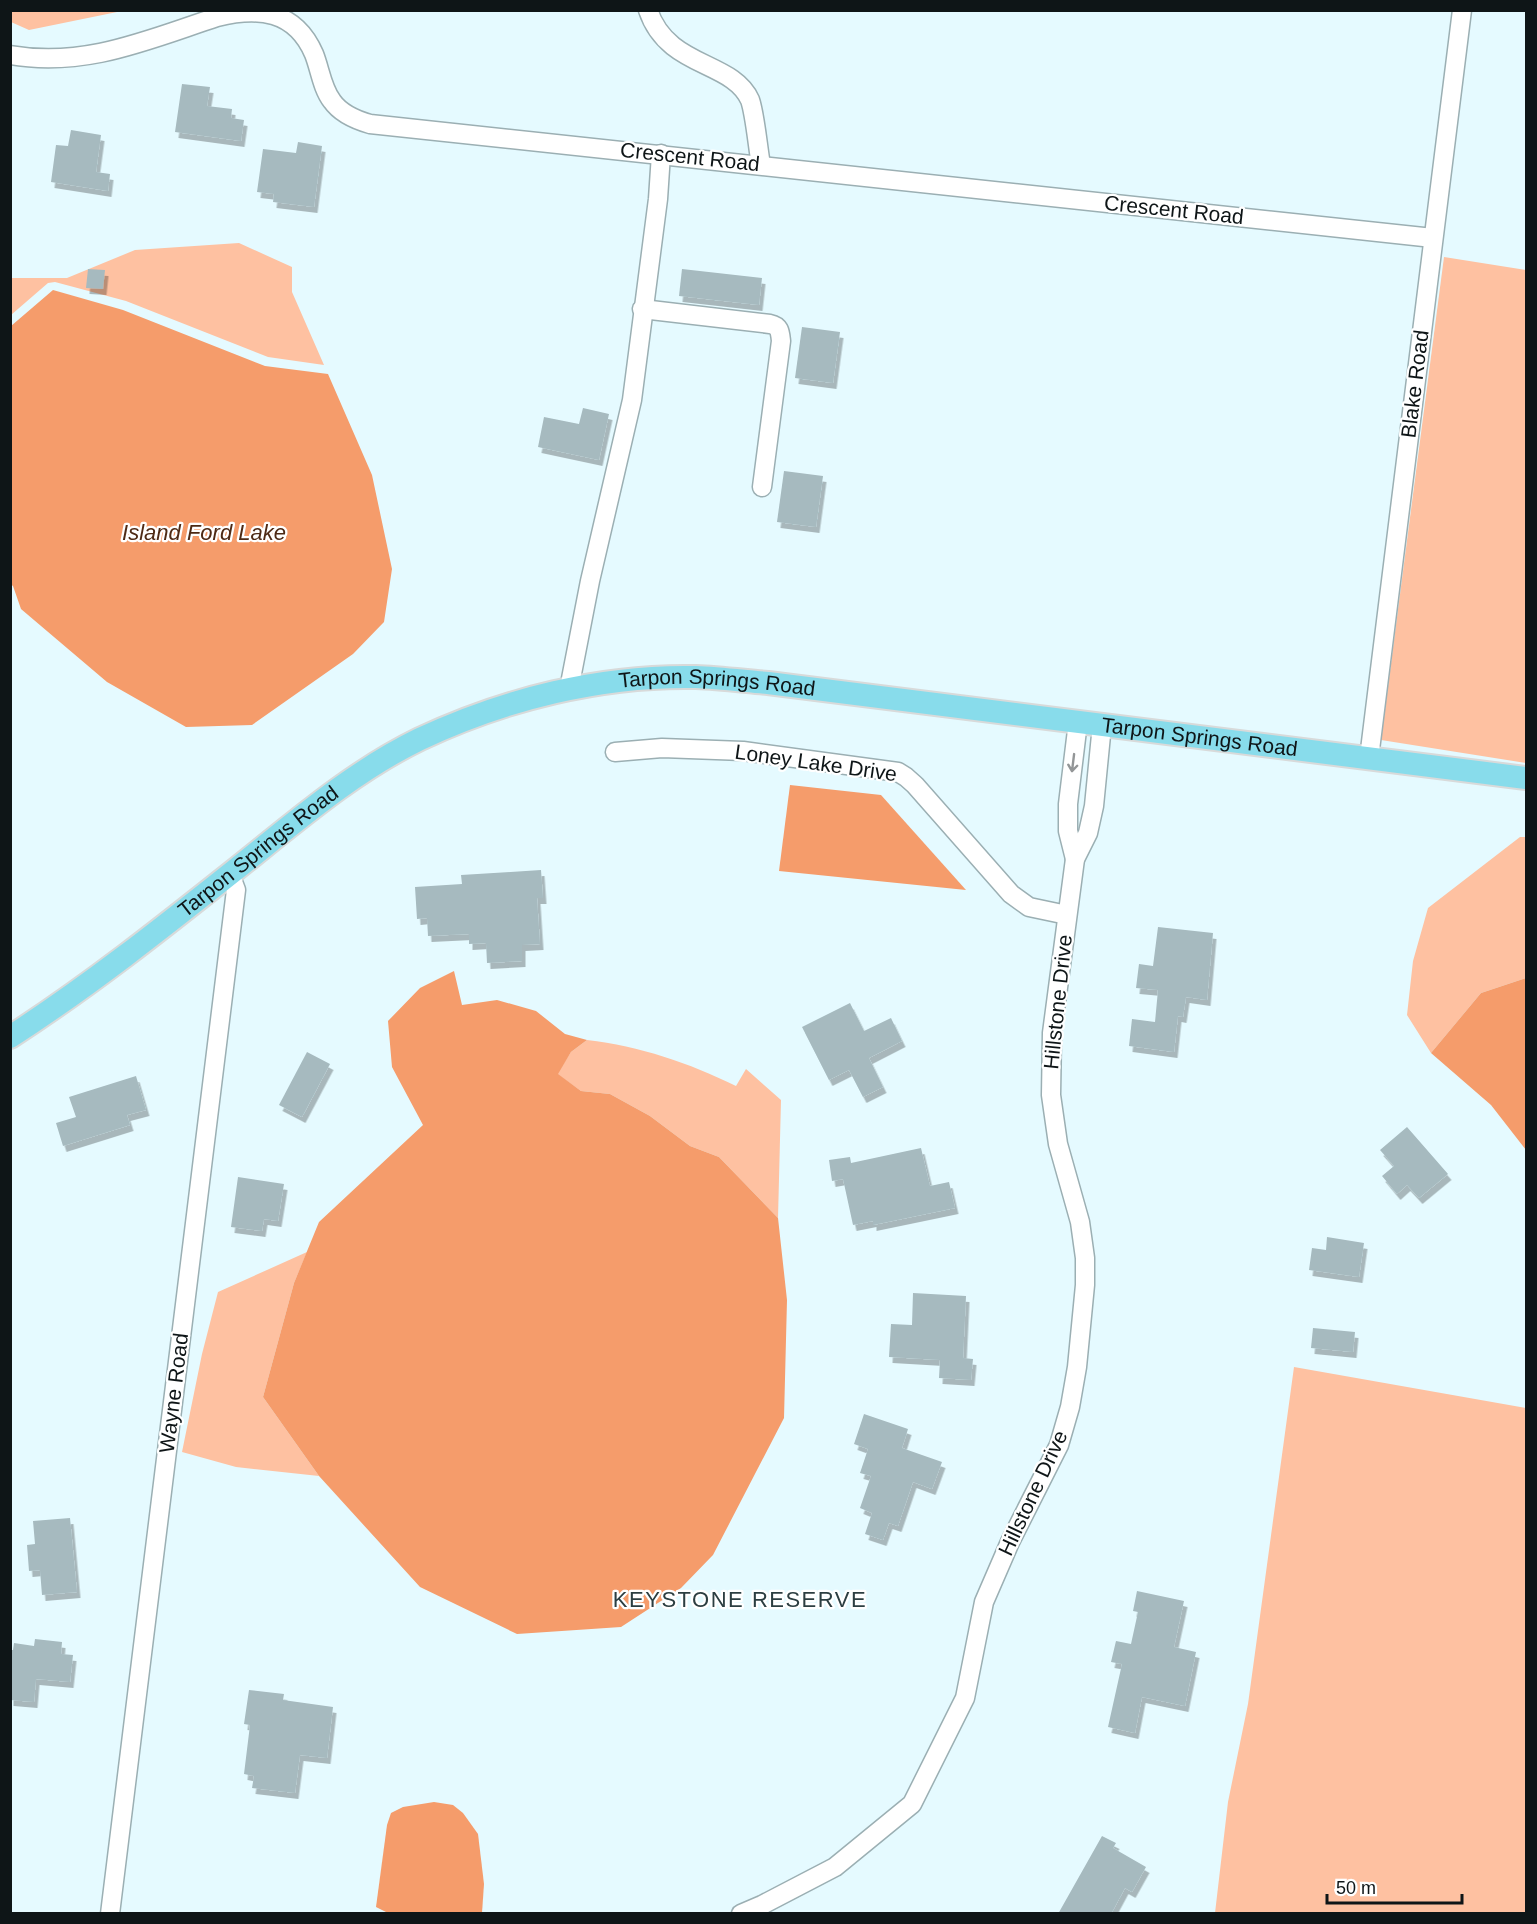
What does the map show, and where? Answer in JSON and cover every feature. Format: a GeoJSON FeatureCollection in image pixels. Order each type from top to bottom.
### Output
{"type":"FeatureCollection","features":[{"type":"Feature","properties":{"kind":"main road","name":"Tarpon Springs Road"},"geometry":{"type":"LineString","coordinates":[[10,1037],[61,1004],[336,791],[369,768],[418,740],[486,712],[569,689],[611,682],[696,677],[768,683],[1527,778]]}},
{"type":"Feature","properties":{"kind":"street"},"geometry":{"type":"LineString","coordinates":[[648,10],[655,28],[668,44],[741,86],[750,101],[761,165]]}},
{"type":"Feature","properties":{"kind":"street","name":"Blake Road"},"geometry":{"type":"LineString","coordinates":[[1369,758],[1462,10]]}},
{"type":"Feature","properties":{"kind":"street","name":"Crescent Road"},"geometry":{"type":"LineString","coordinates":[[10,55],[53,60],[93,56],[217,17],[237,12],[257,11],[274,15],[288,22],[298,31],[314,54],[331,101],[341,111],[356,120],[379,125],[1432,238]]}},
{"type":"Feature","properties":{"kind":"street"},"geometry":{"type":"LineString","coordinates":[[569,689],[590,581],[632,400],[642,309],[658,200],[661,154]]}},
{"type":"Feature","properties":{"kind":"street"},"geometry":{"type":"LineString","coordinates":[[642,309],[770,324],[776,325],[780,330],[782,341],[762,487]]}},
{"type":"Feature","properties":{"kind":"street","name":"Hillstone Drive"},"geometry":{"type":"LineString","coordinates":[[1075,859],[1068,831],[1068,804],[1078,722]]}},
{"type":"Feature","properties":{"kind":"street","name":"Hillstone Drive"},"geometry":{"type":"LineString","coordinates":[[741,1914],[836,1867],[912,1804],[965,1698],[984,1602],[1010,1542],[1059,1445],[1070,1407],[1077,1367],[1085,1285],[1085,1258],[1080,1222],[1058,1144],[1051,1095],[1052,1033],[1075,859],[1088,833],[1094,806],[1102,725]]}},
{"type":"Feature","properties":{"kind":"street","name":"Loney Lake Drive"},"geometry":{"type":"LineString","coordinates":[[615,752],[662,748],[734,751],[898,772],[915,785],[1020,902],[1029,907],[1067,915]]}},
{"type":"Feature","properties":{"kind":"street"},"geometry":{"type":"LineString","coordinates":[[1068,804],[1094,806]]}},
{"type":"Feature","properties":{"kind":"street","name":"Wayne Road"},"geometry":{"type":"LineString","coordinates":[[110,1914],[236,890],[230,874]]}},
{"type":"Feature","properties":{"kind":"shaded area"},"geometry":{"type":"Polygon","coordinates":[[[10,11],[122,11],[29,30],[11,22],[10,11]]]}},
{"type":"Feature","properties":{"kind":"shaded area"},"geometry":{"type":"Polygon","coordinates":[[[239,243],[292,267],[292,292],[324,365],[268,357],[126,301],[55,282],[48,283],[11,315],[11,278],[67,278],[135,250],[239,243]]]}},
{"type":"Feature","properties":{"kind":"shaded area"},"geometry":{"type":"Polygon","coordinates":[[[1444,257],[1526,270],[1526,763],[1381,740],[1444,257]]]}},
{"type":"Feature","properties":{"kind":"shaded area"},"geometry":{"type":"Polygon","coordinates":[[[1520,837],[1526,837],[1526,978],[1481,993],[1431,1053],[1407,1015],[1413,961],[1428,908],[1520,837]]]}},
{"type":"Feature","properties":{"kind":"shaded area"},"geometry":{"type":"Polygon","coordinates":[[[587,1040],[645,1051],[700,1070],[736,1086],[746,1069],[781,1100],[778,1218],[719,1157],[690,1146],[650,1116],[610,1094],[581,1091],[557,1074],[571,1052],[587,1040]]]}},
{"type":"Feature","properties":{"kind":"shaded area"},"geometry":{"type":"Polygon","coordinates":[[[307,1252],[294,1283],[263,1397],[319,1476],[236,1467],[182,1452],[202,1354],[218,1292],[307,1252]]]}},
{"type":"Feature","properties":{"kind":"shaded area"},"geometry":{"type":"Polygon","coordinates":[[[1294,1367],[1526,1408],[1526,1913],[1215,1913],[1228,1802],[1248,1704],[1294,1367]]]}},
{"type":"Feature","properties":{"kind":"water","name":"Island Ford Lake"},"geometry":{"type":"Polygon","coordinates":[[[53,290],[123,310],[265,366],[328,374],[372,475],[392,569],[384,622],[353,654],[252,725],[186,727],[107,682],[21,609],[13,586],[10,584],[11,326],[53,290]]]}},
{"type":"Feature","properties":{"kind":"water"},"geometry":{"type":"Polygon","coordinates":[[[790,785],[881,795],[966,890],[779,871],[790,785]]]}},
{"type":"Feature","properties":{"kind":"water"},"geometry":{"type":"Polygon","coordinates":[[[454,971],[462,1005],[497,1000],[536,1011],[565,1034],[587,1040],[571,1052],[558,1074],[581,1091],[610,1094],[650,1116],[690,1146],[719,1157],[778,1218],[787,1300],[784,1418],[713,1555],[681,1588],[621,1627],[517,1634],[420,1587],[319,1476],[263,1397],[294,1283],[319,1222],[423,1125],[392,1067],[388,1021],[420,988],[454,971]]]}},
{"type":"Feature","properties":{"kind":"water"},"geometry":{"type":"Polygon","coordinates":[[[1526,978],[1526,1150],[1491,1105],[1431,1053],[1481,993],[1526,978]]]}},
{"type":"Feature","properties":{"kind":"water"},"geometry":{"type":"Polygon","coordinates":[[[434,1802],[453,1805],[463,1813],[478,1834],[484,1884],[482,1913],[394,1913],[376,1907],[387,1825],[391,1813],[403,1807],[434,1802]]]}},
{"type":"Feature","properties":{"kind":"building"},"geometry":{"type":"Polygon","coordinates":[[[182,84],[210,87],[207,106],[232,109],[231,118],[244,120],[241,141],[175,132],[182,84]]]}},
{"type":"Feature","properties":{"kind":"building"},"geometry":{"type":"Polygon","coordinates":[[[71,130],[101,135],[96,172],[110,174],[108,191],[51,182],[56,145],[68,146],[71,130]]]}},
{"type":"Feature","properties":{"kind":"building"},"geometry":{"type":"Polygon","coordinates":[[[298,142],[322,146],[314,207],[273,202],[274,194],[257,192],[263,149],[296,153],[298,142]]]}},
{"type":"Feature","properties":{"kind":"building"},"geometry":{"type":"Polygon","coordinates":[[[88,269],[105,270],[103,289],[86,288],[88,269]]]}},
{"type":"Feature","properties":{"kind":"building"},"geometry":{"type":"Polygon","coordinates":[[[682,269],[762,278],[759,305],[679,296],[682,269]]]}},
{"type":"Feature","properties":{"kind":"building"},"geometry":{"type":"Polygon","coordinates":[[[802,327],[840,332],[833,383],[795,378],[802,327]]]}},
{"type":"Feature","properties":{"kind":"building"},"geometry":{"type":"Polygon","coordinates":[[[583,408],[609,414],[599,460],[538,447],[544,417],[579,424],[583,408]]]}},
{"type":"Feature","properties":{"kind":"building"},"geometry":{"type":"Polygon","coordinates":[[[784,471],[823,476],[816,527],[777,522],[784,471]]]}},
{"type":"Feature","properties":{"kind":"building"},"geometry":{"type":"Polygon","coordinates":[[[541,870],[543,898],[537,898],[540,944],[522,945],[522,961],[487,963],[486,943],[469,944],[469,934],[428,936],[427,918],[417,919],[415,887],[462,884],[461,875],[541,870]]]}},
{"type":"Feature","properties":{"kind":"building"},"geometry":{"type":"Polygon","coordinates":[[[1158,927],[1213,933],[1207,1000],[1186,997],[1183,1017],[1178,1016],[1174,1052],[1129,1046],[1132,1019],[1155,1022],[1158,990],[1136,988],[1139,964],[1153,966],[1158,927]]]}},
{"type":"Feature","properties":{"kind":"building"},"geometry":{"type":"Polygon","coordinates":[[[850,1003],[864,1031],[891,1018],[902,1041],[869,1058],[883,1087],[863,1097],[849,1070],[829,1080],[802,1027],[850,1003]]]}},
{"type":"Feature","properties":{"kind":"building"},"geometry":{"type":"Polygon","coordinates":[[[307,1052],[330,1064],[302,1117],[279,1105],[307,1052]]]}},
{"type":"Feature","properties":{"kind":"building"},"geometry":{"type":"Polygon","coordinates":[[[136,1076],[146,1110],[127,1115],[130,1125],[63,1146],[56,1123],[76,1117],[69,1097],[136,1076]]]}},
{"type":"Feature","properties":{"kind":"building"},"geometry":{"type":"Polygon","coordinates":[[[1407,1127],[1448,1174],[1419,1198],[1407,1185],[1397,1194],[1382,1176],[1394,1166],[1380,1150],[1407,1127]]]}},
{"type":"Feature","properties":{"kind":"building"},"geometry":{"type":"Polygon","coordinates":[[[921,1148],[930,1186],[949,1182],[955,1208],[873,1225],[873,1221],[853,1225],[843,1179],[832,1181],[829,1160],[850,1157],[851,1163],[921,1148]]]}},
{"type":"Feature","properties":{"kind":"building"},"geometry":{"type":"Polygon","coordinates":[[[238,1177],[284,1184],[278,1221],[264,1219],[262,1231],[231,1227],[238,1177]]]}},
{"type":"Feature","properties":{"kind":"building"},"geometry":{"type":"Polygon","coordinates":[[[1327,1237],[1364,1243],[1359,1277],[1309,1270],[1312,1248],[1326,1250],[1327,1237]]]}},
{"type":"Feature","properties":{"kind":"building"},"geometry":{"type":"Polygon","coordinates":[[[913,1293],[966,1296],[963,1358],[973,1359],[971,1380],[939,1378],[940,1360],[889,1357],[891,1324],[912,1325],[913,1293]]]}},
{"type":"Feature","properties":{"kind":"building"},"geometry":{"type":"Polygon","coordinates":[[[1313,1328],[1355,1332],[1353,1352],[1311,1348],[1313,1328]]]}},
{"type":"Feature","properties":{"kind":"building"},"geometry":{"type":"Polygon","coordinates":[[[864,1414],[908,1429],[902,1448],[942,1462],[932,1489],[913,1482],[898,1526],[889,1523],[883,1540],[865,1534],[872,1513],[860,1508],[871,1476],[860,1473],[868,1449],[854,1444],[864,1414]]]}},
{"type":"Feature","properties":{"kind":"building"},"geometry":{"type":"Polygon","coordinates":[[[70,1518],[77,1592],[42,1595],[40,1570],[29,1571],[27,1545],[35,1544],[33,1521],[70,1518]]]}},
{"type":"Feature","properties":{"kind":"building"},"geometry":{"type":"Polygon","coordinates":[[[1137,1591],[1184,1601],[1174,1647],[1196,1652],[1185,1706],[1142,1697],[1135,1733],[1108,1727],[1122,1664],[1111,1662],[1116,1641],[1131,1644],[1138,1612],[1133,1611],[1137,1591]]]}},
{"type":"Feature","properties":{"kind":"building"},"geometry":{"type":"Polygon","coordinates":[[[35,1639],[62,1642],[61,1654],[73,1655],[70,1682],[36,1679],[34,1702],[10,1700],[10,1650],[13,1650],[14,1643],[34,1646],[35,1639]]]}},
{"type":"Feature","properties":{"kind":"building"},"geometry":{"type":"Polygon","coordinates":[[[249,1690],[284,1694],[283,1700],[333,1707],[327,1758],[300,1755],[295,1793],[252,1788],[254,1776],[244,1774],[250,1725],[244,1724],[249,1690]]]}},
{"type":"Feature","properties":{"kind":"building"},"geometry":{"type":"Polygon","coordinates":[[[1102,1836],[1116,1843],[1113,1848],[1146,1867],[1132,1892],[1125,1888],[1111,1914],[1058,1914],[1102,1836]]]}},
{"type":"Feature","properties":{"kind":"district","name":"KEYSTONE RESERVE"},"geometry":{"type":"Point","coordinates":[740,1599]}}]}
